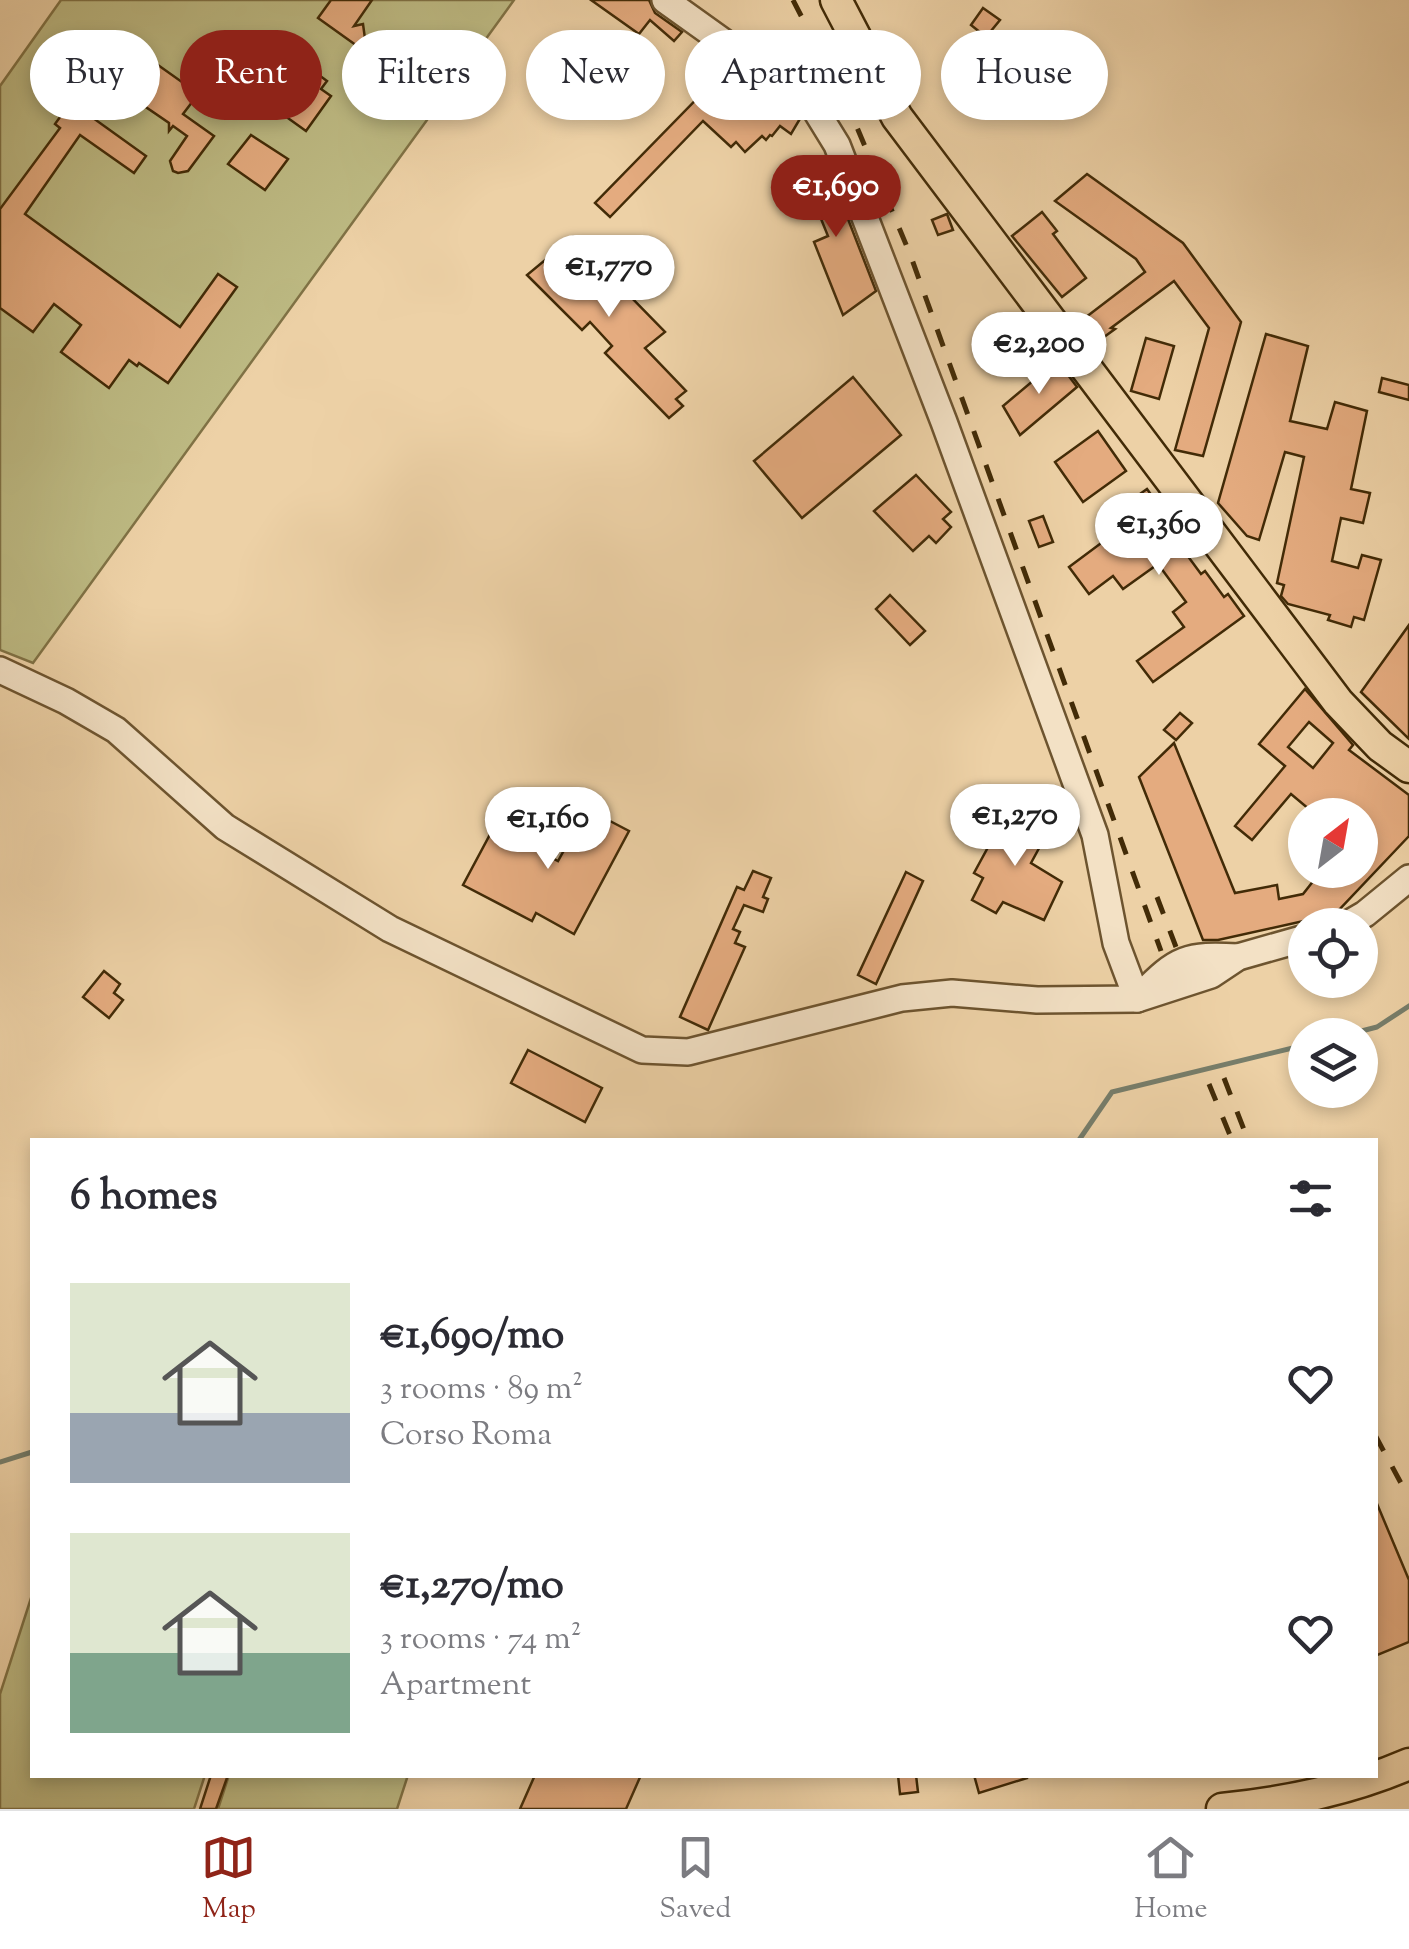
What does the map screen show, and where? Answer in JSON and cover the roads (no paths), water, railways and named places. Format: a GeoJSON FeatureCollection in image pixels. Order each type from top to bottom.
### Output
{"type":"FeatureCollection","features":[{"type":"Feature","properties":{"kind":"main road"},"geometry":{"type":"LineString","coordinates":[[836,0],[897,117],[1338,702],[1380,746],[1409,767]]}},
{"type":"Feature","properties":{"kind":"main road"},"geometry":{"type":"LineString","coordinates":[[1378,1777],[1409,1764]]}},
{"type":"Feature","properties":{"kind":"main road"},"geometry":{"type":"LineString","coordinates":[[1222,1809],[1306,1803],[1376,1778]]}},
{"type":"Feature","properties":{"kind":"street"},"geometry":{"type":"LineString","coordinates":[[665,0],[814,106],[837,146],[944,422],[1095,835],[1116,943],[1137,999]]}},
{"type":"Feature","properties":{"kind":"street"},"geometry":{"type":"LineString","coordinates":[[0,670],[116,730],[225,827],[390,929],[642,1050],[688,1052],[792,1023],[918,996],[952,993],[1038,1000],[1137,999],[1211,975],[1238,958],[1288,943]]}},
{"type":"Feature","properties":{"kind":"street"},"geometry":{"type":"LineString","coordinates":[[1373,908],[1409,878]]}},
{"type":"Feature","properties":{"kind":"waterway"},"geometry":{"type":"LineString","coordinates":[[1378,1026],[1409,1006]]}},
{"type":"Feature","properties":{"kind":"waterway"},"geometry":{"type":"LineString","coordinates":[[1080,1138],[1112,1092],[1288,1049]]}},
{"type":"Feature","properties":{"kind":"waterway"},"geometry":{"type":"LineString","coordinates":[[0,1462],[30,1453]]}},
{"type":"Feature","properties":{"kind":"railway"},"geometry":{"type":"LineString","coordinates":[[793,0],[851,113],[910,254],[1161,951]]}},
{"type":"Feature","properties":{"kind":"railway"},"geometry":{"type":"LineString","coordinates":[[1157,897],[1176,947]]}},
{"type":"Feature","properties":{"kind":"railway"},"geometry":{"type":"LineString","coordinates":[[1224,1078],[1247,1138]]}},
{"type":"Feature","properties":{"kind":"railway"},"geometry":{"type":"LineString","coordinates":[[1209,1084],[1231,1138]]}},
{"type":"Feature","properties":{"kind":"railway"},"geometry":{"type":"LineString","coordinates":[[1378,1441],[1409,1498]]}}]}
